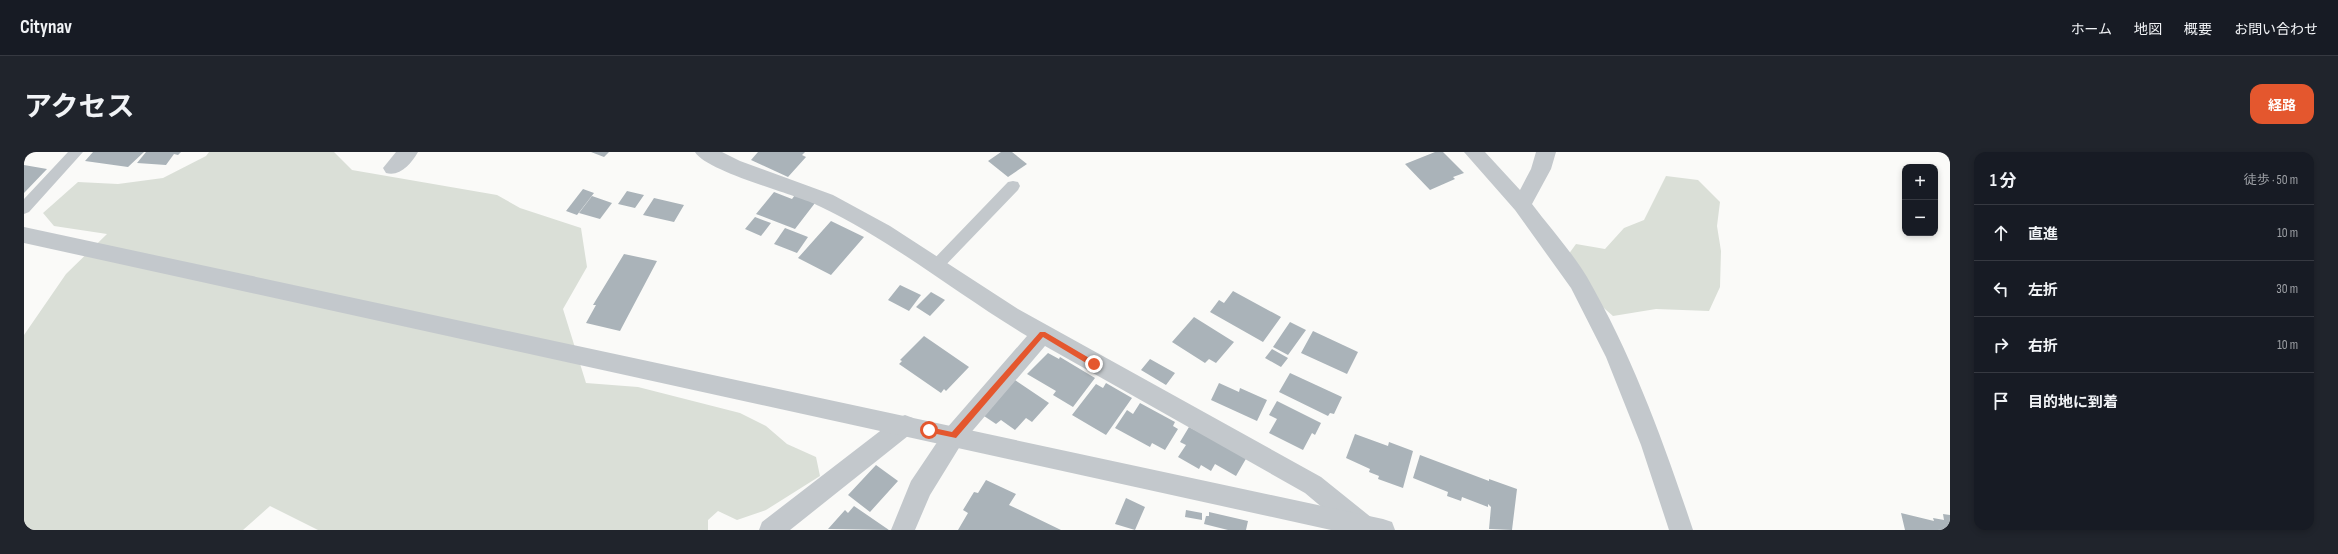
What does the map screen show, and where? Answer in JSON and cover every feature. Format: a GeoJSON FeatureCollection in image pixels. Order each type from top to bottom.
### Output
{"type":"FeatureCollection","features":[{"type":"Feature","properties":{"kind":"street"},"geometry":{"type":"LineString","coordinates":[[393,168],[408,152]]}},
{"type":"Feature","properties":{"kind":"street"},"geometry":{"type":"LineString","coordinates":[[705,152],[733,166],[826,200],[882,232],[1042,334],[1313,485],[1373,528]]}},
{"type":"Feature","properties":{"kind":"street"},"geometry":{"type":"LineString","coordinates":[[1474,152],[1522,204],[1579,282],[1617,356],[1653,445],[1681,530]]}},
{"type":"Feature","properties":{"kind":"street"},"geometry":{"type":"LineString","coordinates":[[1522,204],[1541,169],[1546,152]]}},
{"type":"Feature","properties":{"kind":"street"},"geometry":{"type":"LineString","coordinates":[[24,235],[905,425],[1373,528]]}},
{"type":"Feature","properties":{"kind":"street"},"geometry":{"type":"LineString","coordinates":[[903,530],[920,489],[954,436],[1042,334]]}},
{"type":"Feature","properties":{"kind":"street"},"geometry":{"type":"LineString","coordinates":[[771,530],[905,425]]}},
{"type":"Feature","properties":{"kind":"lane"},"geometry":{"type":"LineString","coordinates":[[24,208],[76,152]]}},
{"type":"Feature","properties":{"kind":"lane"},"geometry":{"type":"LineString","coordinates":[[935,266],[1013,186]]}},
{"type":"Feature","properties":{"kind":"shaded area"},"geometry":{"type":"Polygon","coordinates":[[[209,152],[334,152],[352,170],[497,195],[520,208],[581,228],[587,267],[563,309],[586,383],[638,387],[740,413],[766,426],[787,444],[816,457],[820,476],[766,510],[737,520],[718,511],[708,520],[708,530],[318,530],[270,506],[243,530],[24,530],[24,335],[66,274],[107,234],[54,226],[43,213],[78,182],[118,184],[163,178],[206,156],[209,152]]]}},
{"type":"Feature","properties":{"kind":"shaded area"},"geometry":{"type":"Polygon","coordinates":[[[1666,176],[1698,180],[1720,202],[1717,226],[1721,251],[1720,287],[1709,311],[1656,309],[1613,316],[1567,276],[1568,255],[1576,244],[1605,249],[1624,228],[1644,220],[1666,176]]]}},
{"type":"Feature","properties":{"kind":"building"},"geometry":{"type":"Polygon","coordinates":[[[93,152],[144,152],[128,167],[85,161],[93,152]]]}},
{"type":"Feature","properties":{"kind":"building"},"geometry":{"type":"Polygon","coordinates":[[[146,152],[181,152],[178,155],[174,154],[166,165],[137,163],[146,152]]]}},
{"type":"Feature","properties":{"kind":"building"},"geometry":{"type":"Polygon","coordinates":[[[591,152],[609,152],[604,157],[591,152]]]}},
{"type":"Feature","properties":{"kind":"building"},"geometry":{"type":"Polygon","coordinates":[[[758,152],[805,152],[802,155],[806,157],[788,177],[751,160],[758,152]]]}},
{"type":"Feature","properties":{"kind":"building"},"geometry":{"type":"Polygon","coordinates":[[[1001,152],[1012,152],[1027,164],[1008,177],[988,161],[1001,152]]]}},
{"type":"Feature","properties":{"kind":"building"},"geometry":{"type":"Polygon","coordinates":[[[1435,152],[1443,152],[1464,173],[1453,177],[1455,179],[1430,190],[1405,164],[1435,152]]]}},
{"type":"Feature","properties":{"kind":"building"},"geometry":{"type":"Polygon","coordinates":[[[24,165],[47,169],[24,193],[24,165]]]}},
{"type":"Feature","properties":{"kind":"building"},"geometry":{"type":"Polygon","coordinates":[[[583,189],[594,193],[577,215],[566,211],[583,189]]]}},
{"type":"Feature","properties":{"kind":"building"},"geometry":{"type":"Polygon","coordinates":[[[627,191],[644,195],[635,208],[618,204],[627,191]]]}},
{"type":"Feature","properties":{"kind":"building"},"geometry":{"type":"Polygon","coordinates":[[[774,192],[792,199],[795,195],[815,203],[795,229],[756,214],[774,192]]]}},
{"type":"Feature","properties":{"kind":"building"},"geometry":{"type":"Polygon","coordinates":[[[592,196],[612,203],[600,219],[579,213],[592,196]]]}},
{"type":"Feature","properties":{"kind":"building"},"geometry":{"type":"Polygon","coordinates":[[[654,198],[684,205],[674,222],[643,215],[654,198]]]}},
{"type":"Feature","properties":{"kind":"building"},"geometry":{"type":"Polygon","coordinates":[[[755,217],[771,223],[761,236],[745,229],[755,217]]]}},
{"type":"Feature","properties":{"kind":"building"},"geometry":{"type":"Polygon","coordinates":[[[831,221],[864,237],[831,275],[798,258],[831,221]]]}},
{"type":"Feature","properties":{"kind":"building"},"geometry":{"type":"Polygon","coordinates":[[[785,228],[808,237],[797,253],[774,244],[785,228]]]}},
{"type":"Feature","properties":{"kind":"building"},"geometry":{"type":"Polygon","coordinates":[[[624,254],[657,261],[620,331],[586,323],[596,305],[593,305],[624,254]]]}},
{"type":"Feature","properties":{"kind":"building"},"geometry":{"type":"Polygon","coordinates":[[[900,285],[921,295],[909,311],[888,300],[900,285]]]}},
{"type":"Feature","properties":{"kind":"building"},"geometry":{"type":"Polygon","coordinates":[[[1233,291],[1281,317],[1263,342],[1210,312],[1219,300],[1224,303],[1233,291]]]}},
{"type":"Feature","properties":{"kind":"building"},"geometry":{"type":"Polygon","coordinates":[[[931,292],[945,300],[930,316],[916,307],[931,292]]]}},
{"type":"Feature","properties":{"kind":"building"},"geometry":{"type":"Polygon","coordinates":[[[1194,317],[1234,342],[1216,363],[1209,359],[1205,363],[1172,342],[1194,317]]]}},
{"type":"Feature","properties":{"kind":"building"},"geometry":{"type":"Polygon","coordinates":[[[1290,322],[1306,330],[1288,355],[1273,347],[1290,322]]]}},
{"type":"Feature","properties":{"kind":"building"},"geometry":{"type":"Polygon","coordinates":[[[1313,331],[1358,352],[1347,374],[1301,353],[1313,331]]]}},
{"type":"Feature","properties":{"kind":"building"},"geometry":{"type":"Polygon","coordinates":[[[924,336],[969,367],[946,391],[944,389],[941,393],[899,364],[902,361],[900,360],[924,336]]]}},
{"type":"Feature","properties":{"kind":"building"},"geometry":{"type":"Polygon","coordinates":[[[1272,349],[1288,358],[1281,367],[1265,358],[1272,349]]]}},
{"type":"Feature","properties":{"kind":"building"},"geometry":{"type":"Polygon","coordinates":[[[1048,353],[1059,359],[1060,357],[1095,378],[1073,407],[1053,395],[1056,391],[1027,374],[1048,353]]]}},
{"type":"Feature","properties":{"kind":"building"},"geometry":{"type":"Polygon","coordinates":[[[1150,359],[1175,373],[1166,385],[1141,370],[1150,359]]]}},
{"type":"Feature","properties":{"kind":"building"},"geometry":{"type":"Polygon","coordinates":[[[1290,373],[1342,397],[1334,414],[1330,413],[1328,416],[1279,392],[1290,373]]]}},
{"type":"Feature","properties":{"kind":"building"},"geometry":{"type":"Polygon","coordinates":[[[1015,380],[1049,403],[1032,422],[1026,418],[1015,430],[1001,420],[996,424],[984,416],[1015,380]]]}},
{"type":"Feature","properties":{"kind":"building"},"geometry":{"type":"Polygon","coordinates":[[[1106,383],[1132,398],[1106,435],[1072,415],[1096,384],[1103,388],[1106,383]]]}},
{"type":"Feature","properties":{"kind":"building"},"geometry":{"type":"Polygon","coordinates":[[[1219,383],[1239,392],[1240,388],[1267,400],[1257,421],[1211,400],[1219,383]]]}},
{"type":"Feature","properties":{"kind":"building"},"geometry":{"type":"Polygon","coordinates":[[[1277,401],[1321,423],[1315,435],[1312,433],[1303,450],[1269,433],[1277,419],[1269,415],[1277,401]]]}},
{"type":"Feature","properties":{"kind":"building"},"geometry":{"type":"Polygon","coordinates":[[[1140,403],[1175,422],[1173,426],[1178,429],[1165,450],[1152,443],[1150,447],[1115,428],[1127,410],[1133,414],[1140,403]]]}},
{"type":"Feature","properties":{"kind":"building"},"geometry":{"type":"Polygon","coordinates":[[[1189,427],[1247,457],[1236,476],[1215,464],[1211,471],[1201,465],[1199,469],[1178,457],[1186,445],[1180,442],[1189,427]]]}},
{"type":"Feature","properties":{"kind":"building"},"geometry":{"type":"Polygon","coordinates":[[[1355,434],[1388,446],[1389,442],[1413,451],[1403,488],[1378,479],[1379,476],[1369,472],[1370,469],[1346,458],[1355,434]]]}},
{"type":"Feature","properties":{"kind":"building"},"geometry":{"type":"Polygon","coordinates":[[[1420,455],[1489,481],[1489,479],[1517,489],[1512,530],[1489,529],[1491,507],[1488,504],[1488,507],[1462,497],[1461,501],[1447,496],[1448,492],[1413,478],[1420,455]]]}},
{"type":"Feature","properties":{"kind":"building"},"geometry":{"type":"Polygon","coordinates":[[[876,465],[898,481],[870,512],[848,495],[876,465]]]}},
{"type":"Feature","properties":{"kind":"building"},"geometry":{"type":"Polygon","coordinates":[[[986,480],[1016,494],[1009,505],[1061,530],[958,530],[968,513],[963,510],[974,492],[978,493],[986,480]]]}},
{"type":"Feature","properties":{"kind":"building"},"geometry":{"type":"Polygon","coordinates":[[[1126,498],[1145,507],[1135,530],[1115,524],[1126,498]]]}},
{"type":"Feature","properties":{"kind":"building"},"geometry":{"type":"Polygon","coordinates":[[[854,506],[889,530],[828,529],[845,510],[848,513],[854,506]]]}},
{"type":"Feature","properties":{"kind":"building"},"geometry":{"type":"Polygon","coordinates":[[[1186,510],[1202,513],[1202,520],[1185,517],[1186,510]]]}},
{"type":"Feature","properties":{"kind":"building"},"geometry":{"type":"Polygon","coordinates":[[[1209,512],[1248,521],[1246,530],[1228,530],[1204,524],[1206,516],[1209,516],[1209,512]]]}},
{"type":"Feature","properties":{"kind":"building"},"geometry":{"type":"Polygon","coordinates":[[[1901,513],[1934,521],[1933,518],[1944,520],[1943,514],[1950,515],[1950,530],[1905,530],[1901,513]]]}},
{"type":"Feature","properties":{"kind":"route"},"geometry":{"type":"LineString","coordinates":[[929,430],[954,436],[1042,334],[1094,364]]}}]}
